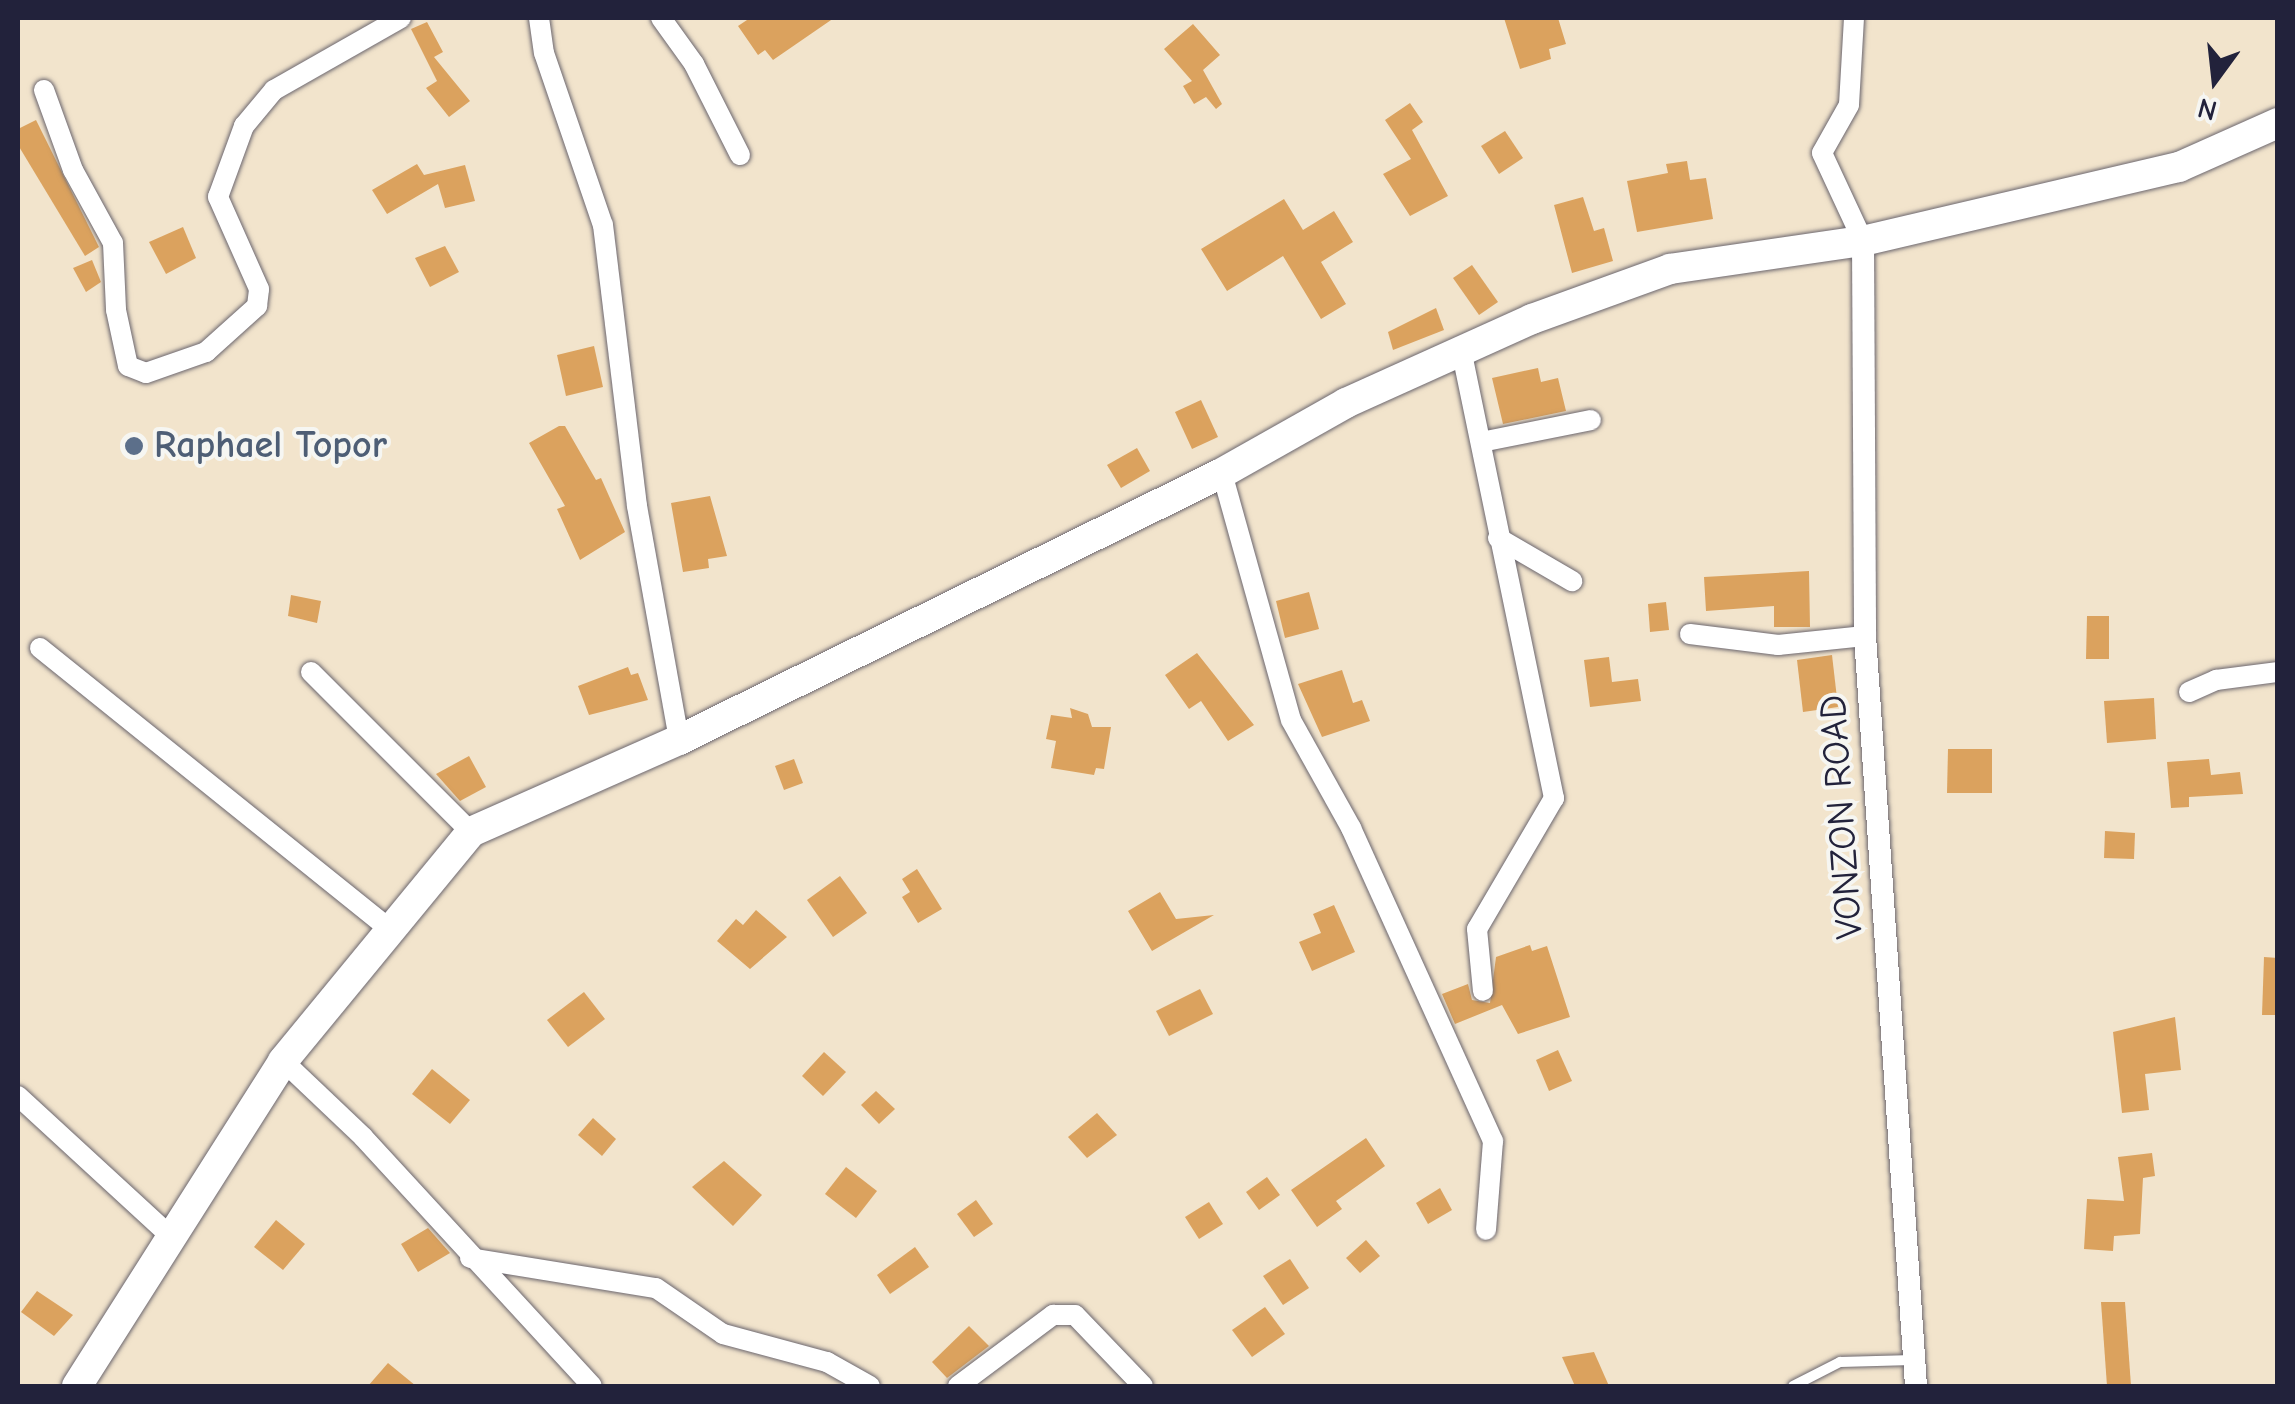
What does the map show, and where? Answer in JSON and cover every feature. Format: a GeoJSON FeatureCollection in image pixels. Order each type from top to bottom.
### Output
{"type":"FeatureCollection","features":[{"type":"Feature","properties":{"kind":"main road"},"geometry":{"type":"LineString","coordinates":[[78,1386],[169,1236],[283,1061],[387,927],[470,832],[679,740],[1222,473],[1461,349],[1670,269],[1863,241],[2179,166],[2278,123]]}},
{"type":"Feature","properties":{"kind":"street"},"geometry":{"type":"LineString","coordinates":[[44,90],[73,170],[113,243],[114,293],[128,366],[146,373],[206,352],[257,306],[260,290],[218,196],[244,126],[274,90],[401,18]]}},
{"type":"Feature","properties":{"kind":"street"},"geometry":{"type":"LineString","coordinates":[[661,18],[694,64],[740,155]]}},
{"type":"Feature","properties":{"kind":"street"},"geometry":{"type":"LineString","coordinates":[[1854,18],[1849,104],[1822,153],[1863,241]]}},
{"type":"Feature","properties":{"kind":"street"},"geometry":{"type":"LineString","coordinates":[[542,20],[603,225],[637,506],[679,740]]}},
{"type":"Feature","properties":{"kind":"street","name":"VONZON ROAD"},"geometry":{"type":"LineString","coordinates":[[1863,241],[1865,636],[1916,1386]]}},
{"type":"Feature","properties":{"kind":"street"},"geometry":{"type":"LineString","coordinates":[[1461,349],[1554,798],[1477,929],[1483,991]]}},
{"type":"Feature","properties":{"kind":"street"},"geometry":{"type":"LineString","coordinates":[[1481,442],[1592,420]]}},
{"type":"Feature","properties":{"kind":"street"},"geometry":{"type":"LineString","coordinates":[[1222,473],[1291,720],[1351,828],[1493,1141],[1486,1230]]}},
{"type":"Feature","properties":{"kind":"street"},"geometry":{"type":"LineString","coordinates":[[1498,538],[1572,581]]}},
{"type":"Feature","properties":{"kind":"street"},"geometry":{"type":"LineString","coordinates":[[1690,634],[1778,645],[1865,636]]}},
{"type":"Feature","properties":{"kind":"street"},"geometry":{"type":"LineString","coordinates":[[40,648],[387,927]]}},
{"type":"Feature","properties":{"kind":"street"},"geometry":{"type":"LineString","coordinates":[[311,672],[470,832]]}},
{"type":"Feature","properties":{"kind":"street"},"geometry":{"type":"LineString","coordinates":[[2189,692],[2216,680],[2278,672]]}},
{"type":"Feature","properties":{"kind":"street"},"geometry":{"type":"LineString","coordinates":[[283,1061],[363,1137],[470,1258],[592,1386]]}},
{"type":"Feature","properties":{"kind":"street"},"geometry":{"type":"LineString","coordinates":[[18,1096],[169,1236]]}},
{"type":"Feature","properties":{"kind":"street"},"geometry":{"type":"LineString","coordinates":[[470,1258],[656,1288],[723,1334],[827,1362],[870,1386]]}},
{"type":"Feature","properties":{"kind":"street"},"geometry":{"type":"LineString","coordinates":[[958,1386],[1053,1315],[1088,1323],[1143,1386]]}},
{"type":"Feature","properties":{"kind":"lane"},"geometry":{"type":"LineString","coordinates":[[1793,1386],[1840,1362],[1914,1360]]}},
{"type":"Feature","properties":{"kind":"building"},"geometry":{"type":"Polygon","coordinates":[[[750,18],[834,18],[773,60],[765,50],[758,55],[738,26],[750,18]]]}},
{"type":"Feature","properties":{"kind":"building"},"geometry":{"type":"Polygon","coordinates":[[[1504,18],[1558,18],[1566,44],[1549,49],[1551,59],[1520,69],[1504,18]]]}},
{"type":"Feature","properties":{"kind":"building"},"geometry":{"type":"Polygon","coordinates":[[[427,22],[443,52],[434,57],[470,101],[449,117],[426,88],[437,81],[411,29],[427,22]]]}},
{"type":"Feature","properties":{"kind":"building"},"geometry":{"type":"Polygon","coordinates":[[[1193,24],[1220,55],[1203,70],[1222,104],[1216,109],[1206,97],[1194,104],[1183,86],[1192,81],[1164,49],[1193,24]]]}},
{"type":"Feature","properties":{"kind":"building"},"geometry":{"type":"Polygon","coordinates":[[[1410,103],[1423,122],[1412,130],[1448,196],[1410,216],[1383,174],[1411,159],[1385,120],[1410,103]]]}},
{"type":"Feature","properties":{"kind":"building"},"geometry":{"type":"Polygon","coordinates":[[[36,120],[99,247],[85,256],[18,145],[18,129],[36,120]]]}},
{"type":"Feature","properties":{"kind":"building"},"geometry":{"type":"Polygon","coordinates":[[[1505,131],[1523,158],[1499,174],[1481,146],[1505,131]]]}},
{"type":"Feature","properties":{"kind":"building"},"geometry":{"type":"Polygon","coordinates":[[[1687,161],[1690,180],[1706,178],[1713,219],[1637,232],[1627,181],[1668,173],[1666,164],[1687,161]]]}},
{"type":"Feature","properties":{"kind":"building"},"geometry":{"type":"Polygon","coordinates":[[[417,164],[424,175],[465,165],[475,201],[445,208],[438,184],[387,214],[372,190],[417,164]]]}},
{"type":"Feature","properties":{"kind":"building"},"geometry":{"type":"Polygon","coordinates":[[[1583,197],[1594,231],[1604,228],[1613,261],[1572,273],[1554,205],[1583,197]]]}},
{"type":"Feature","properties":{"kind":"building"},"geometry":{"type":"Polygon","coordinates":[[[1284,199],[1303,230],[1334,211],[1353,242],[1321,262],[1346,304],[1321,319],[1283,256],[1227,291],[1201,249],[1284,199]]]}},
{"type":"Feature","properties":{"kind":"building"},"geometry":{"type":"Polygon","coordinates":[[[183,227],[196,258],[166,274],[149,242],[183,227]]]}},
{"type":"Feature","properties":{"kind":"building"},"geometry":{"type":"Polygon","coordinates":[[[445,246],[459,272],[430,287],[415,258],[445,246]]]}},
{"type":"Feature","properties":{"kind":"building"},"geometry":{"type":"Polygon","coordinates":[[[92,260],[101,282],[86,292],[73,268],[92,260]]]}},
{"type":"Feature","properties":{"kind":"building"},"geometry":{"type":"Polygon","coordinates":[[[1472,265],[1498,302],[1479,315],[1453,278],[1472,265]]]}},
{"type":"Feature","properties":{"kind":"building"},"geometry":{"type":"Polygon","coordinates":[[[1436,308],[1444,330],[1393,350],[1388,332],[1436,308]]]}},
{"type":"Feature","properties":{"kind":"building"},"geometry":{"type":"Polygon","coordinates":[[[594,346],[603,387],[566,396],[557,355],[594,346]]]}},
{"type":"Feature","properties":{"kind":"building"},"geometry":{"type":"Polygon","coordinates":[[[1538,368],[1541,382],[1558,378],[1566,411],[1503,424],[1492,378],[1538,368]]]}},
{"type":"Feature","properties":{"kind":"building"},"geometry":{"type":"Polygon","coordinates":[[[1201,400],[1218,437],[1192,449],[1175,412],[1201,400]]]}},
{"type":"Feature","properties":{"kind":"building"},"geometry":{"type":"Polygon","coordinates":[[[565,426],[596,480],[601,478],[625,532],[580,560],[557,509],[565,506],[529,443],[565,426]]]}},
{"type":"Feature","properties":{"kind":"building"},"geometry":{"type":"Polygon","coordinates":[[[1137,448],[1150,471],[1121,488],[1107,465],[1137,448]]]}},
{"type":"Feature","properties":{"kind":"building"},"geometry":{"type":"Polygon","coordinates":[[[710,496],[727,556],[708,559],[709,568],[683,572],[671,503],[710,496]]]}},
{"type":"Feature","properties":{"kind":"building"},"geometry":{"type":"Polygon","coordinates":[[[1809,571],[1810,627],[1774,627],[1774,606],[1706,611],[1704,577],[1809,571]]]}},
{"type":"Feature","properties":{"kind":"building"},"geometry":{"type":"Polygon","coordinates":[[[1309,592],[1319,629],[1285,638],[1276,601],[1309,592]]]}},
{"type":"Feature","properties":{"kind":"building"},"geometry":{"type":"Polygon","coordinates":[[[291,595],[321,601],[317,623],[288,616],[291,595]]]}},
{"type":"Feature","properties":{"kind":"building"},"geometry":{"type":"Polygon","coordinates":[[[1666,602],[1669,630],[1650,632],[1648,604],[1666,602]]]}},
{"type":"Feature","properties":{"kind":"building"},"geometry":{"type":"Polygon","coordinates":[[[2087,616],[2109,616],[2109,659],[2086,659],[2087,616]]]}},
{"type":"Feature","properties":{"kind":"building"},"geometry":{"type":"Polygon","coordinates":[[[1197,653],[1254,725],[1228,741],[1201,701],[1189,709],[1165,675],[1197,653]]]}},
{"type":"Feature","properties":{"kind":"building"},"geometry":{"type":"Polygon","coordinates":[[[1832,655],[1838,707],[1803,712],[1797,660],[1832,655]]]}},
{"type":"Feature","properties":{"kind":"building"},"geometry":{"type":"Polygon","coordinates":[[[1609,657],[1612,682],[1638,679],[1641,701],[1590,707],[1584,660],[1609,657]]]}},
{"type":"Feature","properties":{"kind":"building"},"geometry":{"type":"Polygon","coordinates":[[[628,667],[631,675],[638,673],[648,700],[589,715],[578,686],[628,667]]]}},
{"type":"Feature","properties":{"kind":"building"},"geometry":{"type":"Polygon","coordinates":[[[1342,670],[1353,703],[1362,700],[1370,721],[1322,737],[1298,684],[1342,670]]]}},
{"type":"Feature","properties":{"kind":"building"},"geometry":{"type":"Polygon","coordinates":[[[2154,698],[2156,739],[2107,743],[2104,701],[2154,698]]]}},
{"type":"Feature","properties":{"kind":"building"},"geometry":{"type":"Polygon","coordinates":[[[1070,708],[1088,714],[1092,727],[1111,727],[1104,769],[1096,768],[1094,775],[1051,768],[1056,741],[1046,739],[1051,715],[1072,718],[1070,708]]]}},
{"type":"Feature","properties":{"kind":"building"},"geometry":{"type":"Polygon","coordinates":[[[1948,749],[1992,749],[1992,793],[1947,793],[1948,749]]]}},
{"type":"Feature","properties":{"kind":"building"},"geometry":{"type":"Polygon","coordinates":[[[469,756],[486,787],[460,801],[436,774],[469,756]]]}},
{"type":"Feature","properties":{"kind":"building"},"geometry":{"type":"Polygon","coordinates":[[[794,759],[803,783],[784,790],[775,766],[794,759]]]}},
{"type":"Feature","properties":{"kind":"building"},"geometry":{"type":"Polygon","coordinates":[[[2209,759],[2211,775],[2240,772],[2243,794],[2189,797],[2189,807],[2171,808],[2167,762],[2209,759]]]}},
{"type":"Feature","properties":{"kind":"building"},"geometry":{"type":"Polygon","coordinates":[[[2105,831],[2135,833],[2134,859],[2104,858],[2105,831]]]}},
{"type":"Feature","properties":{"kind":"building"},"geometry":{"type":"Polygon","coordinates":[[[917,869],[942,909],[918,923],[902,897],[910,892],[902,879],[917,869]]]}},
{"type":"Feature","properties":{"kind":"building"},"geometry":{"type":"Polygon","coordinates":[[[840,876],[867,913],[833,937],[807,900],[840,876]]]}},
{"type":"Feature","properties":{"kind":"building"},"geometry":{"type":"Polygon","coordinates":[[[1160,892],[1176,919],[1214,915],[1152,951],[1128,911],[1160,892]]]}},
{"type":"Feature","properties":{"kind":"building"},"geometry":{"type":"Polygon","coordinates":[[[1334,905],[1355,952],[1312,971],[1299,942],[1321,933],[1313,914],[1334,905]]]}},
{"type":"Feature","properties":{"kind":"building"},"geometry":{"type":"Polygon","coordinates":[[[756,910],[787,937],[750,969],[717,941],[736,919],[743,925],[756,910]]]}},
{"type":"Feature","properties":{"kind":"building"},"geometry":{"type":"Polygon","coordinates":[[[1530,945],[1532,951],[1547,946],[1570,1017],[1518,1034],[1502,1005],[1455,1024],[1442,994],[1468,984],[1472,1000],[1490,1003],[1496,957],[1530,945]]]}},
{"type":"Feature","properties":{"kind":"building"},"geometry":{"type":"Polygon","coordinates":[[[2264,957],[2278,958],[2278,1015],[2262,1015],[2264,957]]]}},
{"type":"Feature","properties":{"kind":"building"},"geometry":{"type":"Polygon","coordinates":[[[1200,989],[1213,1014],[1169,1036],[1156,1011],[1200,989]]]}},
{"type":"Feature","properties":{"kind":"building"},"geometry":{"type":"Polygon","coordinates":[[[584,992],[605,1019],[568,1047],[547,1020],[584,992]]]}},
{"type":"Feature","properties":{"kind":"building"},"geometry":{"type":"Polygon","coordinates":[[[2175,1017],[2181,1070],[2145,1074],[2149,1110],[2122,1113],[2113,1032],[2175,1017]]]}},
{"type":"Feature","properties":{"kind":"building"},"geometry":{"type":"Polygon","coordinates":[[[1558,1050],[1572,1081],[1549,1091],[1536,1060],[1558,1050]]]}},
{"type":"Feature","properties":{"kind":"building"},"geometry":{"type":"Polygon","coordinates":[[[824,1052],[846,1072],[823,1096],[802,1076],[824,1052]]]}},
{"type":"Feature","properties":{"kind":"building"},"geometry":{"type":"Polygon","coordinates":[[[432,1069],[470,1100],[450,1124],[412,1094],[432,1069]]]}},
{"type":"Feature","properties":{"kind":"building"},"geometry":{"type":"Polygon","coordinates":[[[876,1091],[895,1109],[879,1124],[861,1105],[876,1091]]]}},
{"type":"Feature","properties":{"kind":"building"},"geometry":{"type":"Polygon","coordinates":[[[1097,1113],[1117,1135],[1087,1158],[1068,1137],[1097,1113]]]}},
{"type":"Feature","properties":{"kind":"building"},"geometry":{"type":"Polygon","coordinates":[[[593,1118],[616,1139],[602,1156],[578,1135],[593,1118]]]}},
{"type":"Feature","properties":{"kind":"building"},"geometry":{"type":"Polygon","coordinates":[[[1366,1138],[1385,1166],[1336,1201],[1342,1209],[1317,1227],[1291,1190],[1366,1138]]]}},
{"type":"Feature","properties":{"kind":"building"},"geometry":{"type":"Polygon","coordinates":[[[2152,1153],[2155,1176],[2143,1178],[2140,1234],[2114,1236],[2113,1251],[2084,1249],[2087,1199],[2124,1201],[2118,1157],[2152,1153]]]}},
{"type":"Feature","properties":{"kind":"building"},"geometry":{"type":"Polygon","coordinates":[[[724,1161],[762,1195],[733,1226],[692,1187],[724,1161]]]}},
{"type":"Feature","properties":{"kind":"building"},"geometry":{"type":"Polygon","coordinates":[[[846,1167],[877,1191],[856,1218],[825,1194],[846,1167]]]}},
{"type":"Feature","properties":{"kind":"building"},"geometry":{"type":"Polygon","coordinates":[[[1267,1177],[1280,1195],[1259,1210],[1246,1192],[1267,1177]]]}},
{"type":"Feature","properties":{"kind":"building"},"geometry":{"type":"Polygon","coordinates":[[[1440,1188],[1452,1210],[1428,1224],[1416,1203],[1440,1188]]]}},
{"type":"Feature","properties":{"kind":"building"},"geometry":{"type":"Polygon","coordinates":[[[976,1200],[993,1224],[974,1237],[957,1214],[976,1200]]]}},
{"type":"Feature","properties":{"kind":"building"},"geometry":{"type":"Polygon","coordinates":[[[1209,1202],[1223,1224],[1199,1239],[1185,1217],[1209,1202]]]}},
{"type":"Feature","properties":{"kind":"building"},"geometry":{"type":"Polygon","coordinates":[[[276,1220],[305,1244],[283,1270],[254,1247],[276,1220]]]}},
{"type":"Feature","properties":{"kind":"building"},"geometry":{"type":"Polygon","coordinates":[[[428,1228],[450,1253],[418,1272],[401,1244],[428,1228]]]}},
{"type":"Feature","properties":{"kind":"building"},"geometry":{"type":"Polygon","coordinates":[[[1366,1240],[1380,1256],[1360,1273],[1346,1258],[1366,1240]]]}},
{"type":"Feature","properties":{"kind":"building"},"geometry":{"type":"Polygon","coordinates":[[[915,1247],[929,1267],[890,1294],[877,1275],[915,1247]]]}},
{"type":"Feature","properties":{"kind":"building"},"geometry":{"type":"Polygon","coordinates":[[[1290,1259],[1309,1288],[1283,1305],[1263,1276],[1290,1259]]]}},
{"type":"Feature","properties":{"kind":"building"},"geometry":{"type":"Polygon","coordinates":[[[37,1291],[73,1315],[54,1336],[21,1312],[37,1291]]]}},
{"type":"Feature","properties":{"kind":"building"},"geometry":{"type":"Polygon","coordinates":[[[2101,1302],[2125,1302],[2131,1386],[2107,1386],[2101,1302]]]}},
{"type":"Feature","properties":{"kind":"building"},"geometry":{"type":"Polygon","coordinates":[[[1265,1307],[1285,1334],[1252,1357],[1232,1330],[1265,1307]]]}},
{"type":"Feature","properties":{"kind":"building"},"geometry":{"type":"Polygon","coordinates":[[[969,1326],[989,1346],[947,1378],[932,1362],[969,1326]]]}},
{"type":"Feature","properties":{"kind":"building"},"geometry":{"type":"Polygon","coordinates":[[[1594,1352],[1609,1386],[1575,1386],[1562,1357],[1594,1352]]]}},
{"type":"Feature","properties":{"kind":"building"},"geometry":{"type":"Polygon","coordinates":[[[388,1363],[416,1386],[368,1386],[388,1363]]]}},
{"type":"Feature","properties":{"kind":"place","name":"Raphael Topor"},"geometry":{"type":"Point","coordinates":[134,446]}}]}
